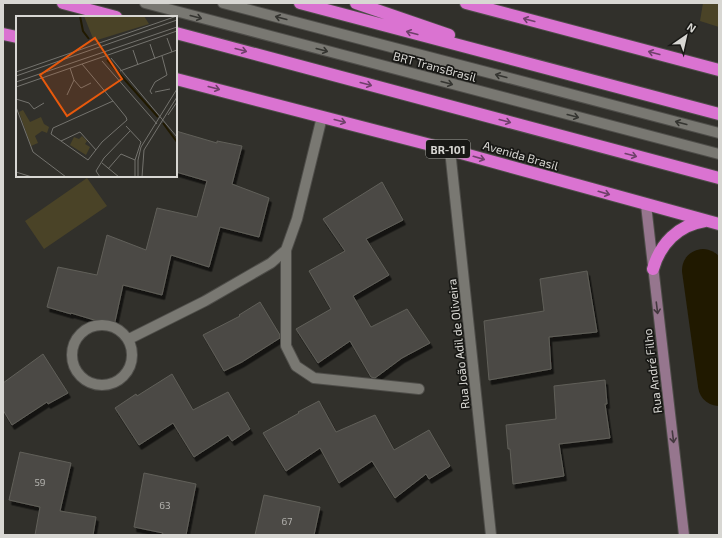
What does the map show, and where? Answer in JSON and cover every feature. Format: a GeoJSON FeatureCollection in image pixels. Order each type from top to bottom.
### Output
{"type":"FeatureCollection","features":[{"type":"Feature","properties":{"kind":"highway"},"geometry":{"type":"LineString","coordinates":[[63,3],[112,16]]}},
{"type":"Feature","properties":{"kind":"highway"},"geometry":{"type":"LineString","coordinates":[[300,3],[719,114]]}},
{"type":"Feature","properties":{"kind":"highway"},"geometry":{"type":"LineString","coordinates":[[356,3],[545,68]]}},
{"type":"Feature","properties":{"kind":"highway"},"geometry":{"type":"LineString","coordinates":[[466,3],[719,70]]}},
{"type":"Feature","properties":{"kind":"highway"},"geometry":{"type":"LineString","coordinates":[[177,33],[719,178]]}},
{"type":"Feature","properties":{"kind":"highway"},"geometry":{"type":"LineString","coordinates":[[3,34],[16,37]]}},
{"type":"Feature","properties":{"kind":"highway","name":"Avenida Brasil"},"geometry":{"type":"LineString","coordinates":[[177,79],[450,150],[719,224]]}},
{"type":"Feature","properties":{"kind":"highway"},"geometry":{"type":"LineString","coordinates":[[652,269],[657,256],[674,234],[694,223],[707,221],[719,230]]}},
{"type":"Feature","properties":{"kind":"street","name":"BRT TransBrasil"},"geometry":{"type":"LineString","coordinates":[[145,3],[719,154]]}},
{"type":"Feature","properties":{"kind":"street","name":"BRT TransBrasil"},"geometry":{"type":"LineString","coordinates":[[223,3],[719,133]]}},
{"type":"Feature","properties":{"kind":"street"},"geometry":{"type":"LineString","coordinates":[[322,117],[297,219],[286,250],[286,346],[296,366],[314,378],[419,389]]}},
{"type":"Feature","properties":{"kind":"street","name":"Rua João Adil de Oliveira"},"geometry":{"type":"LineString","coordinates":[[450,150],[491,535]]}},
{"type":"Feature","properties":{"kind":"street","name":"Rua André Filho"},"geometry":{"type":"LineString","coordinates":[[646,205],[652,269],[684,535]]}},
{"type":"Feature","properties":{"kind":"street"},"geometry":{"type":"LineString","coordinates":[[129,339],[205,301],[271,264],[286,250]]}},
{"type":"Feature","properties":{"kind":"street"},"geometry":{"type":"LineString","coordinates":[[104,324],[114,326],[129,339],[132,349],[130,369],[116,382],[106,385],[96,384],[86,381],[79,374],[74,365],[72,355],[73,346],[78,337],[85,330],[94,325],[104,324]]}},
{"type":"Feature","properties":{"kind":"shaded area"},"geometry":{"type":"Polygon","coordinates":[[[703,3],[719,3],[719,27],[700,21],[703,3]]]}},
{"type":"Feature","properties":{"kind":"shaded area"},"geometry":{"type":"Polygon","coordinates":[[[87,178],[107,206],[44,249],[25,221],[87,178]]]}},
{"type":"Feature","properties":{"kind":"building"},"geometry":{"type":"Polygon","coordinates":[[[177,131],[217,143],[217,141],[242,146],[232,184],[269,198],[259,237],[220,227],[209,267],[171,255],[162,295],[123,285],[114,326],[47,307],[58,267],[97,275],[107,235],[146,250],[157,208],[197,217],[207,181],[177,172],[177,131]]]}},
{"type":"Feature","properties":{"kind":"building"},"geometry":{"type":"Polygon","coordinates":[[[382,182],[403,220],[366,239],[389,275],[353,296],[371,327],[407,309],[430,343],[402,358],[375,378],[371,377],[350,341],[318,363],[296,329],[331,309],[309,271],[345,251],[323,219],[382,182]]]}},
{"type":"Feature","properties":{"kind":"building"},"geometry":{"type":"Polygon","coordinates":[[[587,271],[597,332],[549,337],[551,369],[489,380],[484,321],[544,311],[540,279],[587,271]]]}},
{"type":"Feature","properties":{"kind":"building"},"geometry":{"type":"Polygon","coordinates":[[[260,302],[280,335],[280,338],[242,362],[224,371],[203,335],[240,316],[239,315],[260,302]]]}},
{"type":"Feature","properties":{"kind":"building"},"geometry":{"type":"Polygon","coordinates":[[[43,354],[68,393],[48,404],[47,402],[12,425],[3,410],[3,383],[43,354]]]}},
{"type":"Feature","properties":{"kind":"building"},"geometry":{"type":"Polygon","coordinates":[[[172,374],[193,410],[228,392],[250,429],[232,441],[228,435],[194,457],[173,423],[139,445],[115,408],[136,394],[137,396],[172,374]]]}},
{"type":"Feature","properties":{"kind":"building"},"geometry":{"type":"Polygon","coordinates":[[[605,380],[607,404],[605,404],[610,438],[559,444],[564,476],[513,484],[506,425],[556,419],[554,386],[605,380]]]}},
{"type":"Feature","properties":{"kind":"building"},"geometry":{"type":"Polygon","coordinates":[[[319,401],[336,432],[375,415],[394,450],[429,430],[450,466],[429,479],[426,474],[395,498],[372,461],[339,483],[320,448],[286,471],[263,433],[319,401]]]}},
{"type":"Feature","properties":{"kind":"building"},"geometry":{"type":"Polygon","coordinates":[[[20,452],[71,463],[60,511],[96,517],[93,535],[35,535],[40,507],[9,500],[20,452]]]}},
{"type":"Feature","properties":{"kind":"building"},"geometry":{"type":"Polygon","coordinates":[[[144,473],[196,484],[186,535],[162,535],[163,533],[134,527],[144,473]]]}},
{"type":"Feature","properties":{"kind":"building"},"geometry":{"type":"Polygon","coordinates":[[[264,495],[320,507],[314,535],[255,535],[264,495]]]}},
{"type":"Feature","properties":{"kind":"waterway"},"geometry":{"type":"LineString","coordinates":[[703,270],[719,385]]}}]}
